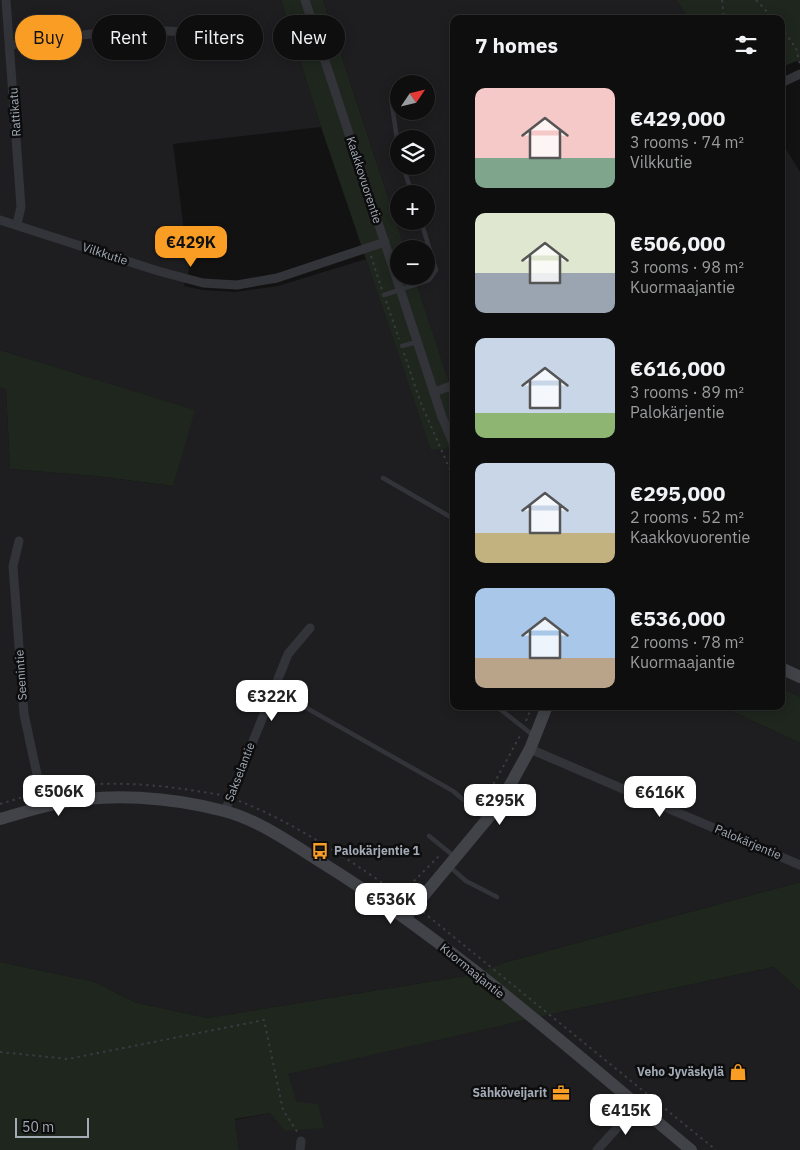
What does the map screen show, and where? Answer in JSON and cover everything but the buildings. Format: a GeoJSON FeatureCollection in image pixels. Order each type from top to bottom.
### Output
{"type":"FeatureCollection","features":[{"type":"Feature","properties":{"kind":"street","name":"Rattikatu"},"geometry":{"type":"LineString","coordinates":[[6,0],[21,207],[17,224]]}},
{"type":"Feature","properties":{"kind":"street","name":"Kaakkovuorentie"},"geometry":{"type":"LineString","coordinates":[[305,0],[417,342],[450,434]]}},
{"type":"Feature","properties":{"kind":"street"},"geometry":{"type":"LineString","coordinates":[[10,45],[87,35],[176,31]]}},
{"type":"Feature","properties":{"kind":"street"},"geometry":{"type":"LineString","coordinates":[[785,81],[800,74]]}},
{"type":"Feature","properties":{"kind":"street","name":"Vilkkutie"},"geometry":{"type":"LineString","coordinates":[[0,220],[17,224],[109,256],[203,283],[237,285],[277,278],[385,242]]}},
{"type":"Feature","properties":{"kind":"street"},"geometry":{"type":"LineString","coordinates":[[434,392],[450,386]]}},
{"type":"Feature","properties":{"kind":"street","name":"Seenintie"},"geometry":{"type":"LineString","coordinates":[[19,541],[13,566],[24,714],[44,807]]}},
{"type":"Feature","properties":{"kind":"street","name":"Sakselantie"},"geometry":{"type":"LineString","coordinates":[[225,811],[229,797],[288,654],[310,628]]}},
{"type":"Feature","properties":{"kind":"street"},"geometry":{"type":"LineString","coordinates":[[785,670],[800,677]]}},
{"type":"Feature","properties":{"kind":"street"},"geometry":{"type":"LineString","coordinates":[[405,918],[499,804],[530,749],[545,710]]}},
{"type":"Feature","properties":{"kind":"street","name":"Palokärjentie"},"geometry":{"type":"LineString","coordinates":[[530,749],[800,865]]}},
{"type":"Feature","properties":{"kind":"street","name":"Kuormaajantie"},"geometry":{"type":"LineString","coordinates":[[0,819],[79,800],[116,798],[184,803],[225,811],[256,824],[300,849],[405,918],[691,1150]]}},
{"type":"Feature","properties":{"kind":"street"},"geometry":{"type":"LineString","coordinates":[[597,1150],[637,1106]]}},
{"type":"Feature","properties":{"kind":"lane"},"geometry":{"type":"LineString","coordinates":[[384,295],[429,280],[436,270],[423,230]]}},
{"type":"Feature","properties":{"kind":"lane"},"geometry":{"type":"LineString","coordinates":[[402,346],[417,342]]}},
{"type":"Feature","properties":{"kind":"lane"},"geometry":{"type":"LineString","coordinates":[[383,478],[450,517]]}},
{"type":"Feature","properties":{"kind":"lane"},"geometry":{"type":"LineString","coordinates":[[273,689],[454,791],[487,820]]}},
{"type":"Feature","properties":{"kind":"lane"},"geometry":{"type":"LineString","coordinates":[[501,710],[535,736]]}},
{"type":"Feature","properties":{"kind":"lane"},"geometry":{"type":"LineString","coordinates":[[429,836],[466,881],[497,897]]}},
{"type":"Feature","properties":{"kind":"path"},"geometry":{"type":"LineString","coordinates":[[722,0],[724,15]]}},
{"type":"Feature","properties":{"kind":"path"},"geometry":{"type":"LineString","coordinates":[[756,0],[770,15]]}},
{"type":"Feature","properties":{"kind":"path"},"geometry":{"type":"LineString","coordinates":[[785,33],[796,48],[800,65]]}},
{"type":"Feature","properties":{"kind":"path"},"geometry":{"type":"LineString","coordinates":[[368,248],[420,401],[450,470]]}},
{"type":"Feature","properties":{"kind":"path"},"geometry":{"type":"LineString","coordinates":[[0,804],[41,792],[75,785],[104,782],[167,785],[229,797],[270,815],[346,859],[415,905],[716,1150]]}},
{"type":"Feature","properties":{"kind":"path"},"geometry":{"type":"LineString","coordinates":[[0,1052],[68,1059],[264,1020],[283,1110],[301,1137],[300,1145]]}},
{"type":"Feature","properties":{"kind":"shaded area"},"geometry":{"type":"Polygon","coordinates":[[[0,0],[281,0],[286,15],[273,15],[273,60],[300,60],[321,127],[173,144],[189,270],[184,286],[203,290],[235,292],[278,286],[366,259],[431,449],[450,448],[450,710],[730,710],[800,743],[800,882],[507,962],[465,976],[207,1018],[134,1002],[95,982],[0,962],[0,387],[6,389],[10,469],[96,476],[172,486],[194,410],[0,350],[0,0]]]}},
{"type":"Feature","properties":{"kind":"shaded area"},"geometry":{"type":"Polygon","coordinates":[[[281,0],[323,0],[328,15],[286,15],[281,0]]]}},
{"type":"Feature","properties":{"kind":"shaded area"},"geometry":{"type":"Polygon","coordinates":[[[323,0],[676,0],[686,15],[450,15],[450,385],[417,285],[435,285],[435,240],[402,240],[399,230],[435,230],[435,185],[390,185],[390,203],[343,60],[345,60],[345,15],[328,15],[323,0]]]}},
{"type":"Feature","properties":{"kind":"shaded area"},"geometry":{"type":"Polygon","coordinates":[[[676,0],[800,0],[800,60],[785,66],[785,15],[686,15],[676,0]]]}},
{"type":"Feature","properties":{"kind":"shaded area"},"geometry":{"type":"Polygon","coordinates":[[[300,60],[343,60],[390,203],[390,230],[399,230],[402,240],[390,240],[390,285],[417,285],[450,385],[450,448],[431,450],[300,60]]]}},
{"type":"Feature","properties":{"kind":"shaded area"},"geometry":{"type":"Polygon","coordinates":[[[785,148],[800,172],[800,697],[785,690],[785,148]]]}},
{"type":"Feature","properties":{"kind":"shaded area"},"geometry":{"type":"Polygon","coordinates":[[[0,350],[195,410],[173,486],[96,476],[10,469],[6,389],[0,387],[0,350]]]}},
{"type":"Feature","properties":{"kind":"shaded area"},"geometry":{"type":"Polygon","coordinates":[[[785,690],[800,697],[800,743],[730,710],[785,710],[785,690]]]}},
{"type":"Feature","properties":{"kind":"shaded area"},"geometry":{"type":"Polygon","coordinates":[[[800,882],[800,991],[774,967],[557,1013],[288,1074],[297,1102],[318,1104],[324,1128],[285,1131],[270,1113],[235,1119],[239,1150],[0,1150],[0,962],[95,982],[134,1002],[207,1018],[465,976],[507,962],[800,882]]]}},
{"type":"Feature","properties":{"kind":"shaded area"},"geometry":{"type":"Polygon","coordinates":[[[774,967],[800,991],[800,1150],[239,1150],[235,1120],[270,1113],[297,1102],[287,1074],[557,1013],[774,967]]]}},
{"type":"Feature","properties":{"kind":"place","name":"Palokärjentie 1"},"geometry":{"type":"Point","coordinates":[320,851]}},
{"type":"Feature","properties":{"kind":"place","name":"Veho Jyväskylä"},"geometry":{"type":"Point","coordinates":[738,1072]}},
{"type":"Feature","properties":{"kind":"place","name":"Sähköveijarit"},"geometry":{"type":"Point","coordinates":[561,1093]}}]}
